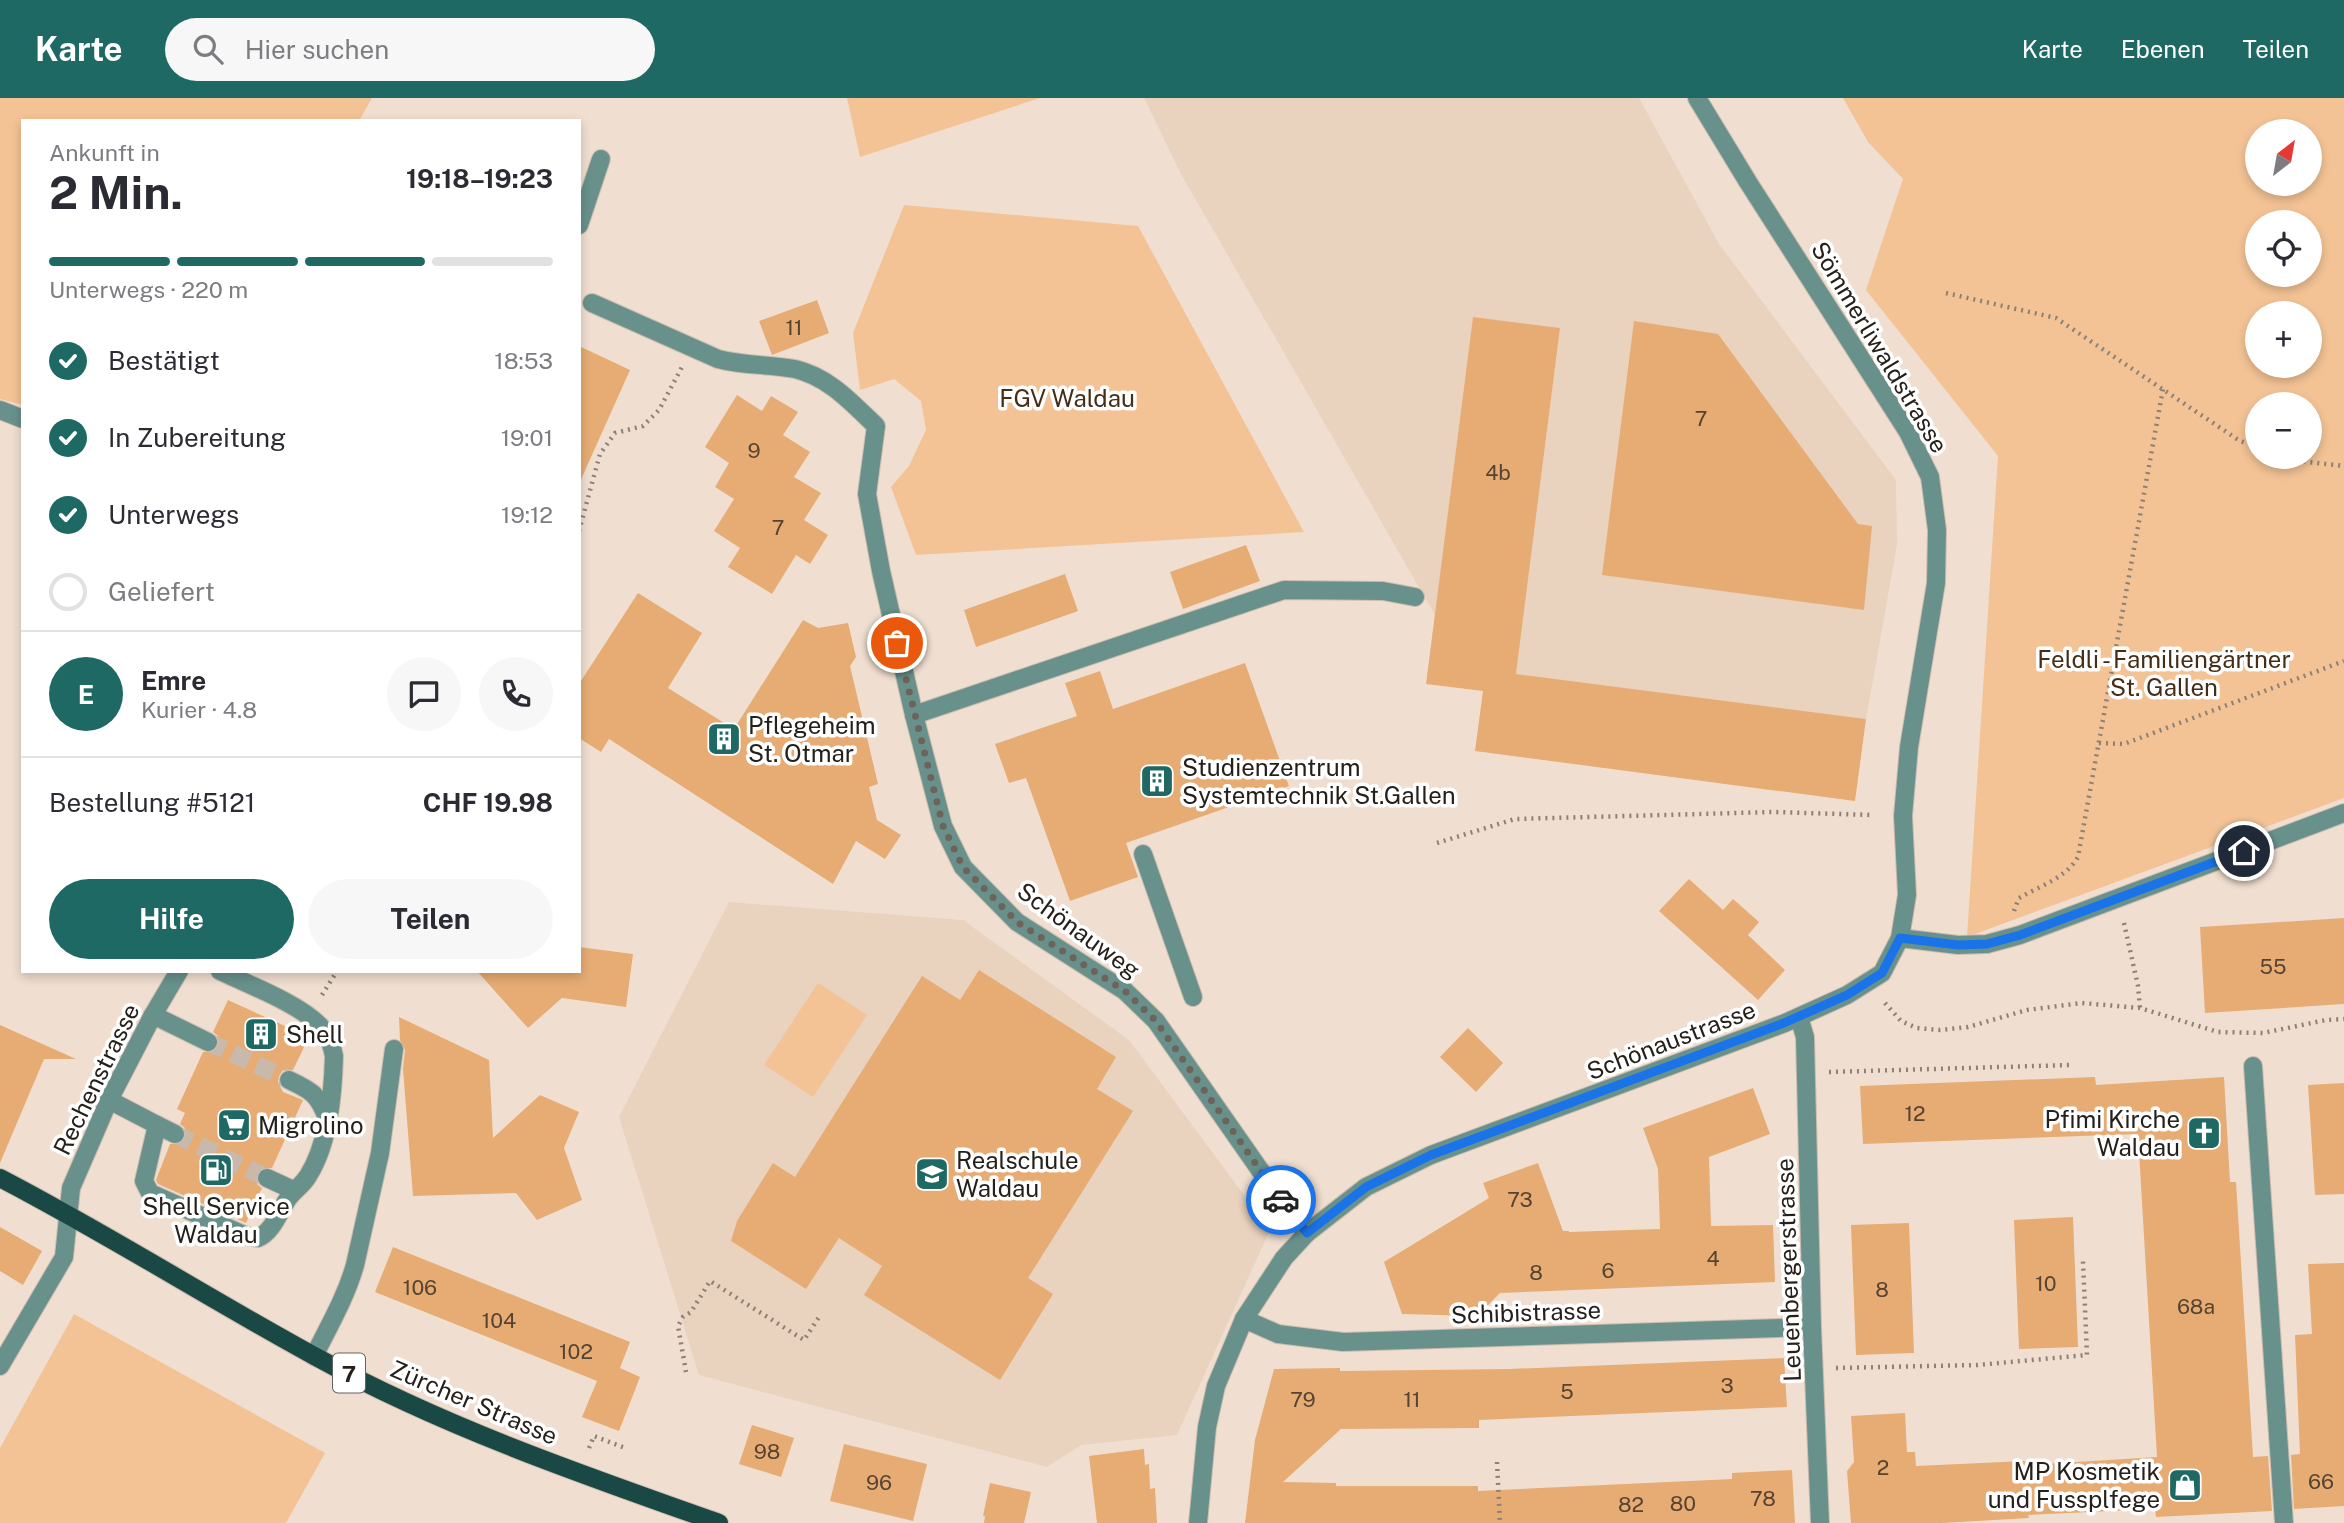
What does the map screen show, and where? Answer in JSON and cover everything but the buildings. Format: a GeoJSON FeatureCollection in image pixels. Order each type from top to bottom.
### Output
{"type":"FeatureCollection","features":[{"type":"Feature","properties":{"kind":"main road","name":"Zürcher Strasse"},"geometry":{"type":"LineString","coordinates":[[0,1178],[67,1213],[314,1356],[415,1406],[524,1452],[719,1523]]}},
{"type":"Feature","properties":{"kind":"street","name":"Sömmerliwaldstrasse"},"geometry":{"type":"LineString","coordinates":[[1698,98],[1748,182],[1908,432],[1930,477],[1937,530],[1936,583],[1909,747],[1903,816],[1907,895],[1900,938]]}},
{"type":"Feature","properties":{"kind":"street"},"geometry":{"type":"LineString","coordinates":[[581,219],[601,159]]}},
{"type":"Feature","properties":{"kind":"street"},"geometry":{"type":"LineString","coordinates":[[592,303],[693,347]]}},
{"type":"Feature","properties":{"kind":"street","name":"Schönauweg"},"geometry":{"type":"LineString","coordinates":[[693,347],[718,359],[796,370],[819,379],[842,393],[876,426],[867,494],[881,570],[943,826],[963,867],[1017,922],[1125,991],[1156,1021],[1292,1216],[1307,1233]]}},
{"type":"Feature","properties":{"kind":"street"},"geometry":{"type":"LineString","coordinates":[[0,410],[21,418]]}},
{"type":"Feature","properties":{"kind":"street"},"geometry":{"type":"LineString","coordinates":[[914,715],[1284,590],[1383,592],[1415,597]]}},
{"type":"Feature","properties":{"kind":"street"},"geometry":{"type":"LineString","coordinates":[[1900,938],[1958,945],[1987,944],[2020,935],[2344,813]]}},
{"type":"Feature","properties":{"kind":"street"},"geometry":{"type":"LineString","coordinates":[[1143,854],[1193,997]]}},
{"type":"Feature","properties":{"kind":"street","name":"Schönaustrasse"},"geometry":{"type":"LineString","coordinates":[[1198,1523],[1207,1427],[1216,1386],[1244,1319],[1284,1258],[1307,1233],[1366,1187],[1431,1155],[1799,1017],[1847,995],[1882,973],[1900,938]]}},
{"type":"Feature","properties":{"kind":"street","name":"Rechenstrasse"},"geometry":{"type":"LineString","coordinates":[[0,1366],[64,1256],[71,1188],[109,1100],[178,973]]}},
{"type":"Feature","properties":{"kind":"street"},"geometry":{"type":"LineString","coordinates":[[157,1125],[144,1181],[146,1189],[154,1196],[246,1236],[258,1238],[267,1232],[293,1190],[309,1175],[326,1131],[334,1056],[331,1044],[319,1025],[300,1011],[224,973]]}},
{"type":"Feature","properties":{"kind":"street"},"geometry":{"type":"LineString","coordinates":[[153,1015],[208,1042]]}},
{"type":"Feature","properties":{"kind":"street","name":"Leuenbergerstrasse"},"geometry":{"type":"LineString","coordinates":[[1799,1017],[1805,1037],[1820,1523]]}},
{"type":"Feature","properties":{"kind":"street"},"geometry":{"type":"LineString","coordinates":[[314,1356],[353,1274],[380,1153],[394,1049]]}},
{"type":"Feature","properties":{"kind":"street"},"geometry":{"type":"LineString","coordinates":[[2253,1066],[2284,1523]]}},
{"type":"Feature","properties":{"kind":"street"},"geometry":{"type":"LineString","coordinates":[[289,1080],[318,1097],[327,1118]]}},
{"type":"Feature","properties":{"kind":"street"},"geometry":{"type":"LineString","coordinates":[[109,1100],[175,1134]]}},
{"type":"Feature","properties":{"kind":"street"},"geometry":{"type":"LineString","coordinates":[[267,1178],[293,1190]]}},
{"type":"Feature","properties":{"kind":"street","name":"Schibistrasse"},"geometry":{"type":"LineString","coordinates":[[1244,1319],[1278,1334],[1343,1342],[1812,1327]]}},
{"type":"Feature","properties":{"kind":"path"},"geometry":{"type":"LineString","coordinates":[[1946,293],[2056,318],[2245,443]]}},
{"type":"Feature","properties":{"kind":"path"},"geometry":{"type":"LineString","coordinates":[[581,524],[600,454],[615,433],[643,426],[659,410],[693,347]]}},
{"type":"Feature","properties":{"kind":"path"},"geometry":{"type":"LineString","coordinates":[[2013,915],[2019,898],[2062,875],[2072,868],[2078,857],[2163,389]]}},
{"type":"Feature","properties":{"kind":"path"},"geometry":{"type":"LineString","coordinates":[[2322,464],[2344,466]]}},
{"type":"Feature","properties":{"kind":"path"},"geometry":{"type":"LineString","coordinates":[[2099,743],[2124,744],[2344,661]]}},
{"type":"Feature","properties":{"kind":"path"},"geometry":{"type":"LineString","coordinates":[[1437,843],[1515,818],[1773,812],[1873,816]]}},
{"type":"Feature","properties":{"kind":"path"},"geometry":{"type":"LineString","coordinates":[[2123,917],[2140,1008]]}},
{"type":"Feature","properties":{"kind":"path"},"geometry":{"type":"LineString","coordinates":[[1885,1003],[1901,1021],[1917,1028],[1940,1030],[1968,1027],[2027,1010],[2082,1003],[2140,1008],[2218,1032],[2263,1033],[2344,1019]]}},
{"type":"Feature","properties":{"kind":"path"},"geometry":{"type":"LineString","coordinates":[[1806,1073],[2070,1065]]}},
{"type":"Feature","properties":{"kind":"path"},"geometry":{"type":"LineString","coordinates":[[1815,1368],[1977,1365],[2087,1355],[2082,1261]]}},
{"type":"Feature","properties":{"kind":"path"},"geometry":{"type":"LineString","coordinates":[[686,1372],[678,1326],[683,1317],[691,1312],[710,1280],[804,1340],[819,1317]]}},
{"type":"Feature","properties":{"kind":"path"},"geometry":{"type":"LineString","coordinates":[[589,1448],[594,1436],[625,1448]]}},
{"type":"Feature","properties":{"kind":"path"},"geometry":{"type":"LineString","coordinates":[[1497,1462],[1500,1523]]}},
{"type":"Feature","properties":{"kind":"shaded area"},"geometry":{"type":"Polygon","coordinates":[[[1144,98],[1639,98],[1719,244],[1896,480],[1897,545],[1866,719],[1516,674],[1560,328],[1473,317],[1435,615],[1181,174],[1144,98]]]}},
{"type":"Feature","properties":{"kind":"shaded area","name":"Realschule Waldau"},"geometry":{"type":"Polygon","coordinates":[[[729,902],[963,920],[1129,1040],[1270,1230],[1177,1435],[1081,1445],[1047,1467],[699,1375],[619,1117],[729,902]]]}},
{"type":"Feature","properties":{"kind":"green space"},"geometry":{"type":"Polygon","coordinates":[[[0,98],[372,98],[360,119],[21,119],[21,404],[0,399],[0,98]]]}},
{"type":"Feature","properties":{"kind":"green space"},"geometry":{"type":"Polygon","coordinates":[[[847,98],[1040,98],[860,157],[847,98]]]}},
{"type":"Feature","properties":{"kind":"green space","name":"Feldli - Familiengärtner St. Gallen"},"geometry":{"type":"Polygon","coordinates":[[[1843,98],[2344,98],[2344,798],[1967,937],[1998,456],[1866,290],[1903,179],[1868,142],[1843,98]]]}},
{"type":"Feature","properties":{"kind":"green space","name":"FGV Waldau"},"geometry":{"type":"Polygon","coordinates":[[[904,205],[1138,226],[1304,532],[916,555],[891,487],[909,466],[926,430],[921,401],[894,379],[860,390],[853,333],[904,205]]]}},
{"type":"Feature","properties":{"kind":"green space"},"geometry":{"type":"Polygon","coordinates":[[[818,983],[867,1015],[813,1097],[764,1065],[818,983]]]}},
{"type":"Feature","properties":{"kind":"green space"},"geometry":{"type":"Polygon","coordinates":[[[74,1314],[325,1453],[286,1523],[0,1523],[0,1448],[74,1314]]]}},
{"type":"Feature","properties":{"kind":"tunnel"},"geometry":{"type":"LineString","coordinates":[[208,1042],[289,1080]]}},
{"type":"Feature","properties":{"kind":"tunnel"},"geometry":{"type":"LineString","coordinates":[[175,1134],[267,1178]]}},
{"type":"Feature","properties":{"kind":"way so far"},"geometry":{"type":"LineString","coordinates":[[897,643],[943,826],[963,867],[1017,922],[1125,991],[1156,1021],[1281,1200]]}},
{"type":"Feature","properties":{"kind":"place","name":"Pflegeheim St. Otmar"},"geometry":{"type":"Point","coordinates":[724,739]}},
{"type":"Feature","properties":{"kind":"place","name":"Studienzentrum Systemtechnik St.Gallen"},"geometry":{"type":"Point","coordinates":[1157,781]}},
{"type":"Feature","properties":{"kind":"place","name":"Shell"},"geometry":{"type":"Point","coordinates":[261,1034]}},
{"type":"Feature","properties":{"kind":"place","name":"Migrolino"},"geometry":{"type":"Point","coordinates":[234,1125]}},
{"type":"Feature","properties":{"kind":"place","name":"Pfimi Kirche Waldau"},"geometry":{"type":"Point","coordinates":[2204,1133]}},
{"type":"Feature","properties":{"kind":"place","name":"Shell Service Waldau"},"geometry":{"type":"Point","coordinates":[216,1170]}},
{"type":"Feature","properties":{"kind":"place","name":"Realschule Waldau"},"geometry":{"type":"Point","coordinates":[932,1174]}},
{"type":"Feature","properties":{"kind":"place","name":"MP Kosmetik und Fussplfege"},"geometry":{"type":"Point","coordinates":[2185,1485]}},
{"type":"Feature","properties":{"kind":"route"},"geometry":{"type":"LineString","coordinates":[[1281,1200],[1307,1233],[1366,1187],[1431,1155],[1784,1023],[1847,995],[1882,973],[1900,938],[1958,945],[1987,944],[2020,935],[2244,851]]}}]}
